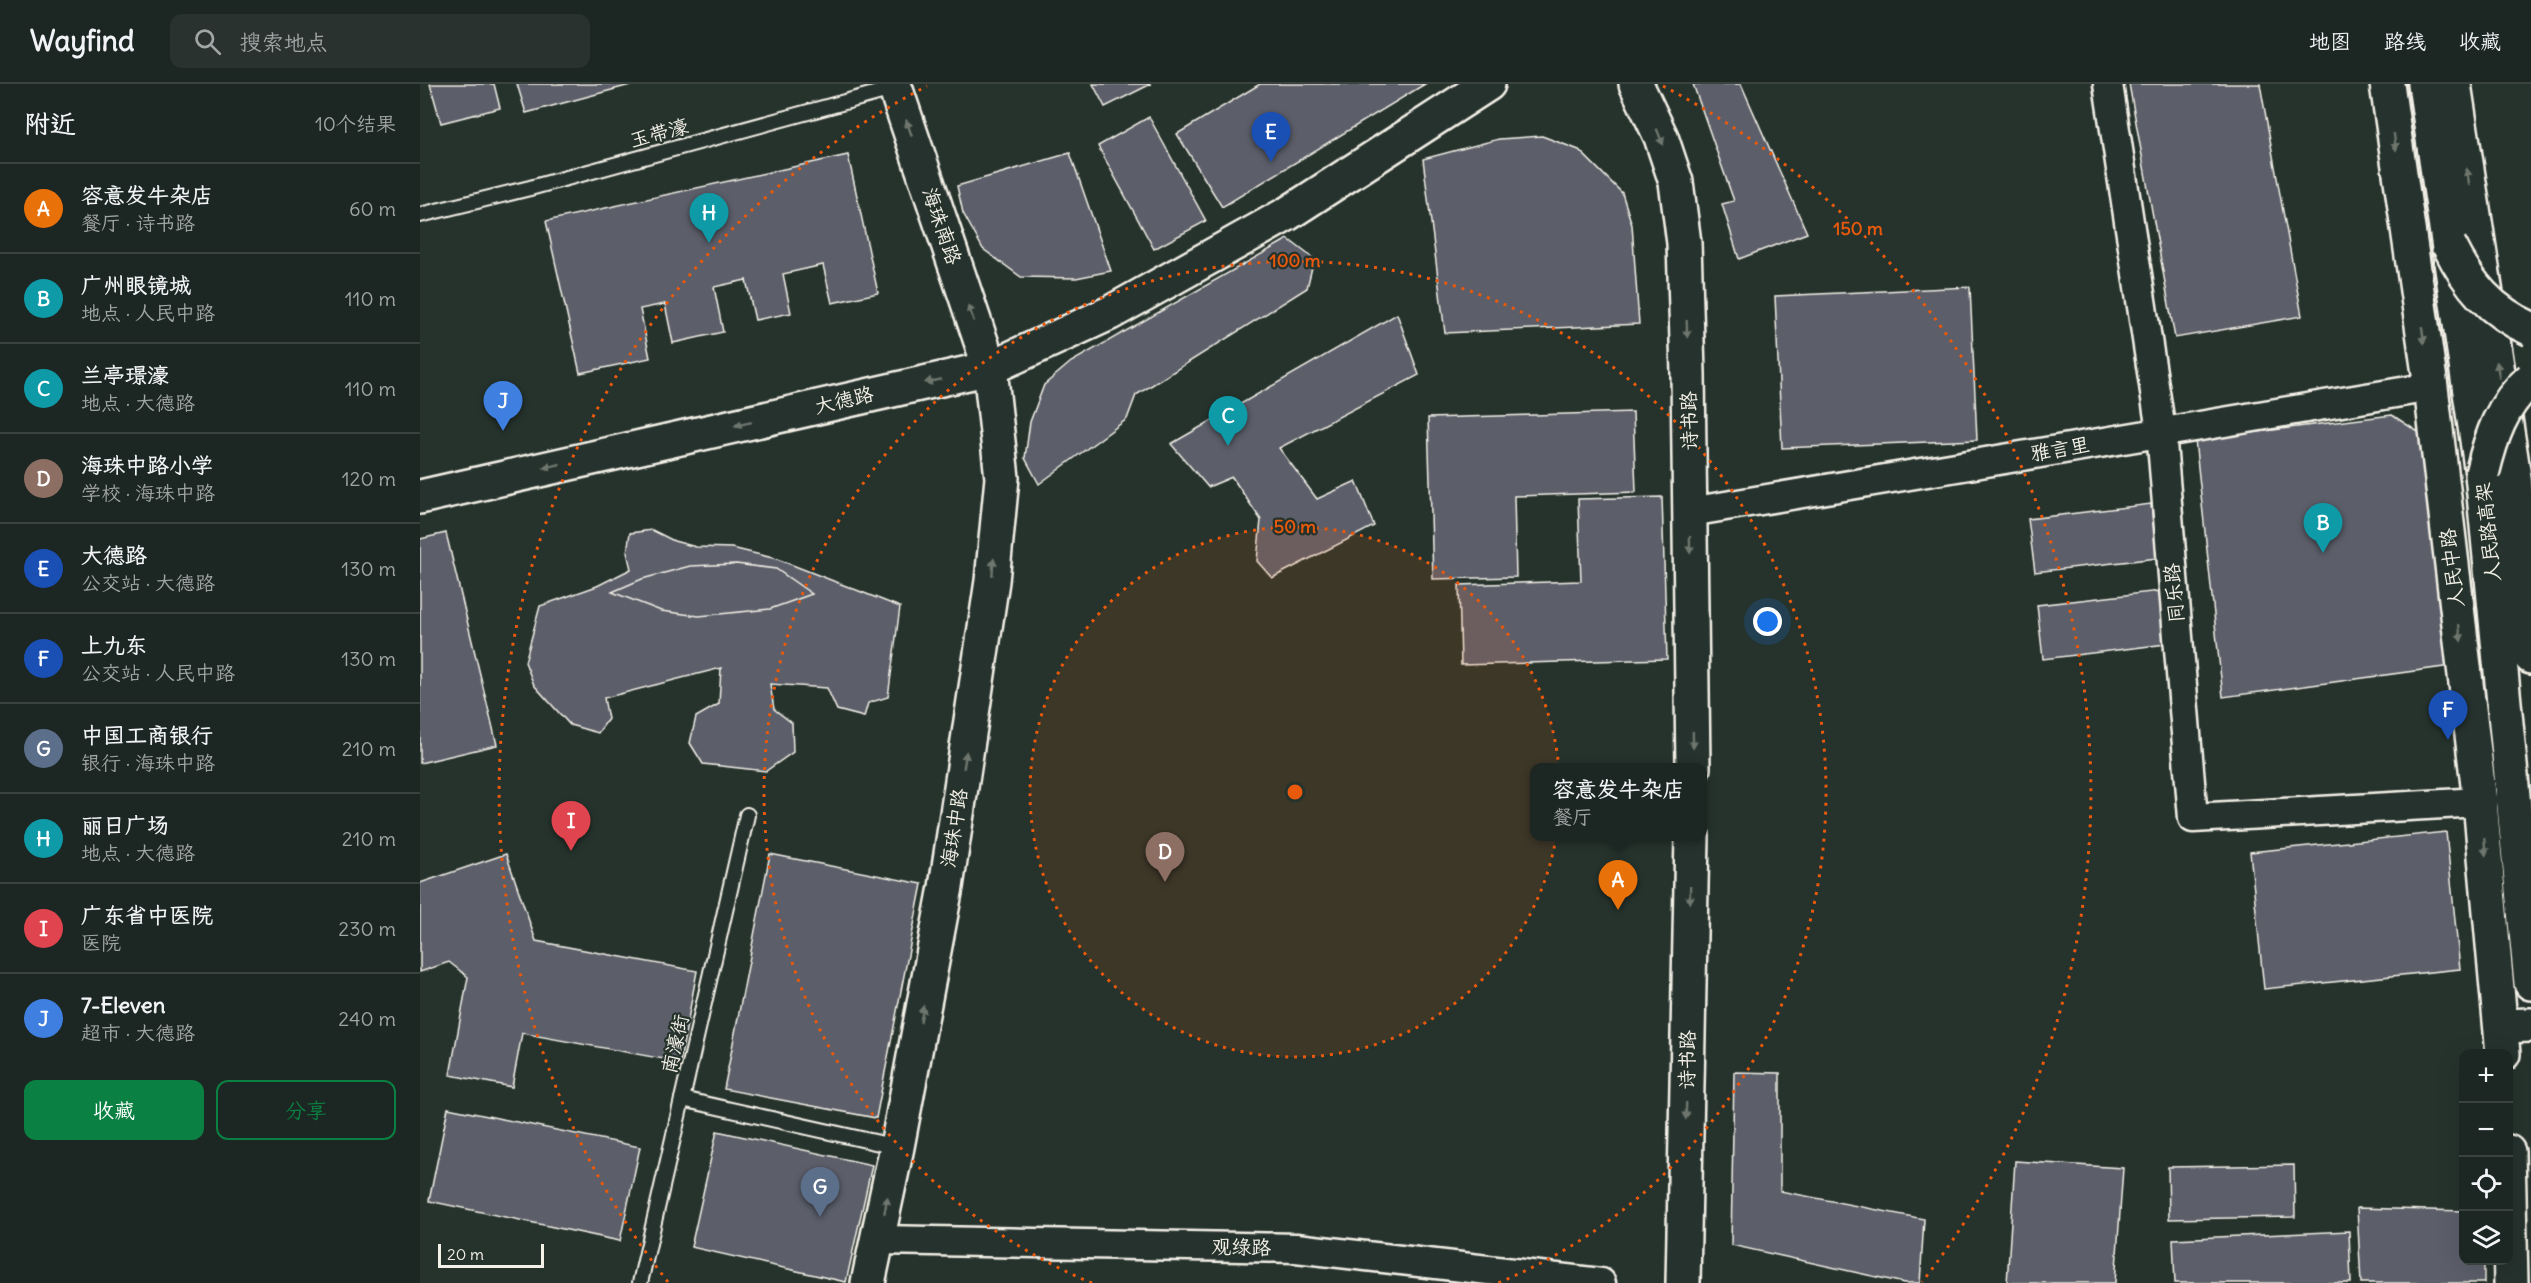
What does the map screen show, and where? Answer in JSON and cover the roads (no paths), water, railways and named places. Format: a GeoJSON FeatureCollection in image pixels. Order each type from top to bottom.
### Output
{"type":"FeatureCollection","features":[{"type":"Feature","properties":{"kind":"main road","name":"大德路"},"geometry":{"type":"LineString","coordinates":[[420,497],[990,368],[1110,313],[1287,214],[1488,84]]}},
{"type":"Feature","properties":{"kind":"main road","name":"诗书路"},"geometry":{"type":"LineString","coordinates":[[1636,84],[1661,137],[1678,192],[1684,243],[1693,763]]}},
{"type":"Feature","properties":{"kind":"main road","name":"人民中路"},"geometry":{"type":"LineString","coordinates":[[2387,84],[2431,387],[2480,802],[2512,1035]]}},
{"type":"Feature","properties":{"kind":"main road","name":"人民路高架"},"geometry":{"type":"LineString","coordinates":[[2425,84],[2482,474],[2531,983]]}},
{"type":"Feature","properties":{"kind":"main road"},"geometry":{"type":"LineString","coordinates":[[2454,84],[2514,477],[2531,657]]}},
{"type":"Feature","properties":{"kind":"main road","name":"海珠南路"},"geometry":{"type":"LineString","coordinates":[[899,85],[990,368]]}},
{"type":"Feature","properties":{"kind":"main road"},"geometry":{"type":"LineString","coordinates":[[2449,245],[2463,274],[2477,293],[2502,314],[2531,329]]}},
{"type":"Feature","properties":{"kind":"main road","name":"海珠中路"},"geometry":{"type":"LineString","coordinates":[[868,1283],[879,1240],[946,887],[992,581],[1002,478],[990,368]]}},
{"type":"Feature","properties":{"kind":"main road"},"geometry":{"type":"LineString","coordinates":[[2482,474],[2498,421],[2513,397],[2531,380]]}},
{"type":"Feature","properties":{"kind":"main road","name":"诗书路"},"geometry":{"type":"LineString","coordinates":[[1683,1283],[1692,841]]}},
{"type":"Feature","properties":{"kind":"main road"},"geometry":{"type":"LineString","coordinates":[[2508,1157],[2511,1283]]}},
{"type":"Feature","properties":{"kind":"street","name":"同乐路"},"geometry":{"type":"LineString","coordinates":[[2108,84],[2161,431],[2193,818],[2480,802]]}},
{"type":"Feature","properties":{"kind":"street","name":"雅言里"},"geometry":{"type":"LineString","coordinates":[[1690,512],[2431,387]]}},
{"type":"Feature","properties":{"kind":"street","name":"观绿路"},"geometry":{"type":"LineString","coordinates":[[879,1240],[1296,1248],[1601,1283]]}},
{"type":"Feature","properties":{"kind":"lane","name":"玉带濠"},"geometry":{"type":"LineString","coordinates":[[420,215],[530,188],[899,85]]}},
{"type":"Feature","properties":{"kind":"lane","name":"南濠街"},"geometry":{"type":"LineString","coordinates":[[640,1283],[747,814]]}},
{"type":"Feature","properties":{"kind":"lane"},"geometry":{"type":"LineString","coordinates":[[682,1099],[897,1147]]}},
{"type":"Feature","properties":{"kind":"place","name":"大德路"},"geometry":{"type":"Point","coordinates":[1271,162]}},
{"type":"Feature","properties":{"kind":"place","name":"丽日广场"},"geometry":{"type":"Point","coordinates":[709,243]}},
{"type":"Feature","properties":{"kind":"place","name":"7-Eleven"},"geometry":{"type":"Point","coordinates":[503,431]}},
{"type":"Feature","properties":{"kind":"place","name":"兰亭璟濠"},"geometry":{"type":"Point","coordinates":[1228,446]}},
{"type":"Feature","properties":{"kind":"place","name":"广州眼镜城"},"geometry":{"type":"Point","coordinates":[2323,553]}},
{"type":"Feature","properties":{"kind":"place","name":"上九东"},"geometry":{"type":"Point","coordinates":[2448,740]}},
{"type":"Feature","properties":{"kind":"place","name":"广东省中医院"},"geometry":{"type":"Point","coordinates":[571,851]}},
{"type":"Feature","properties":{"kind":"place","name":"海珠中路小学"},"geometry":{"type":"Point","coordinates":[1165,882]}},
{"type":"Feature","properties":{"kind":"place","name":"容意发牛杂店"},"geometry":{"type":"Point","coordinates":[1618,910]}},
{"type":"Feature","properties":{"kind":"place","name":"中国工商银行"},"geometry":{"type":"Point","coordinates":[820,1217]}}]}
